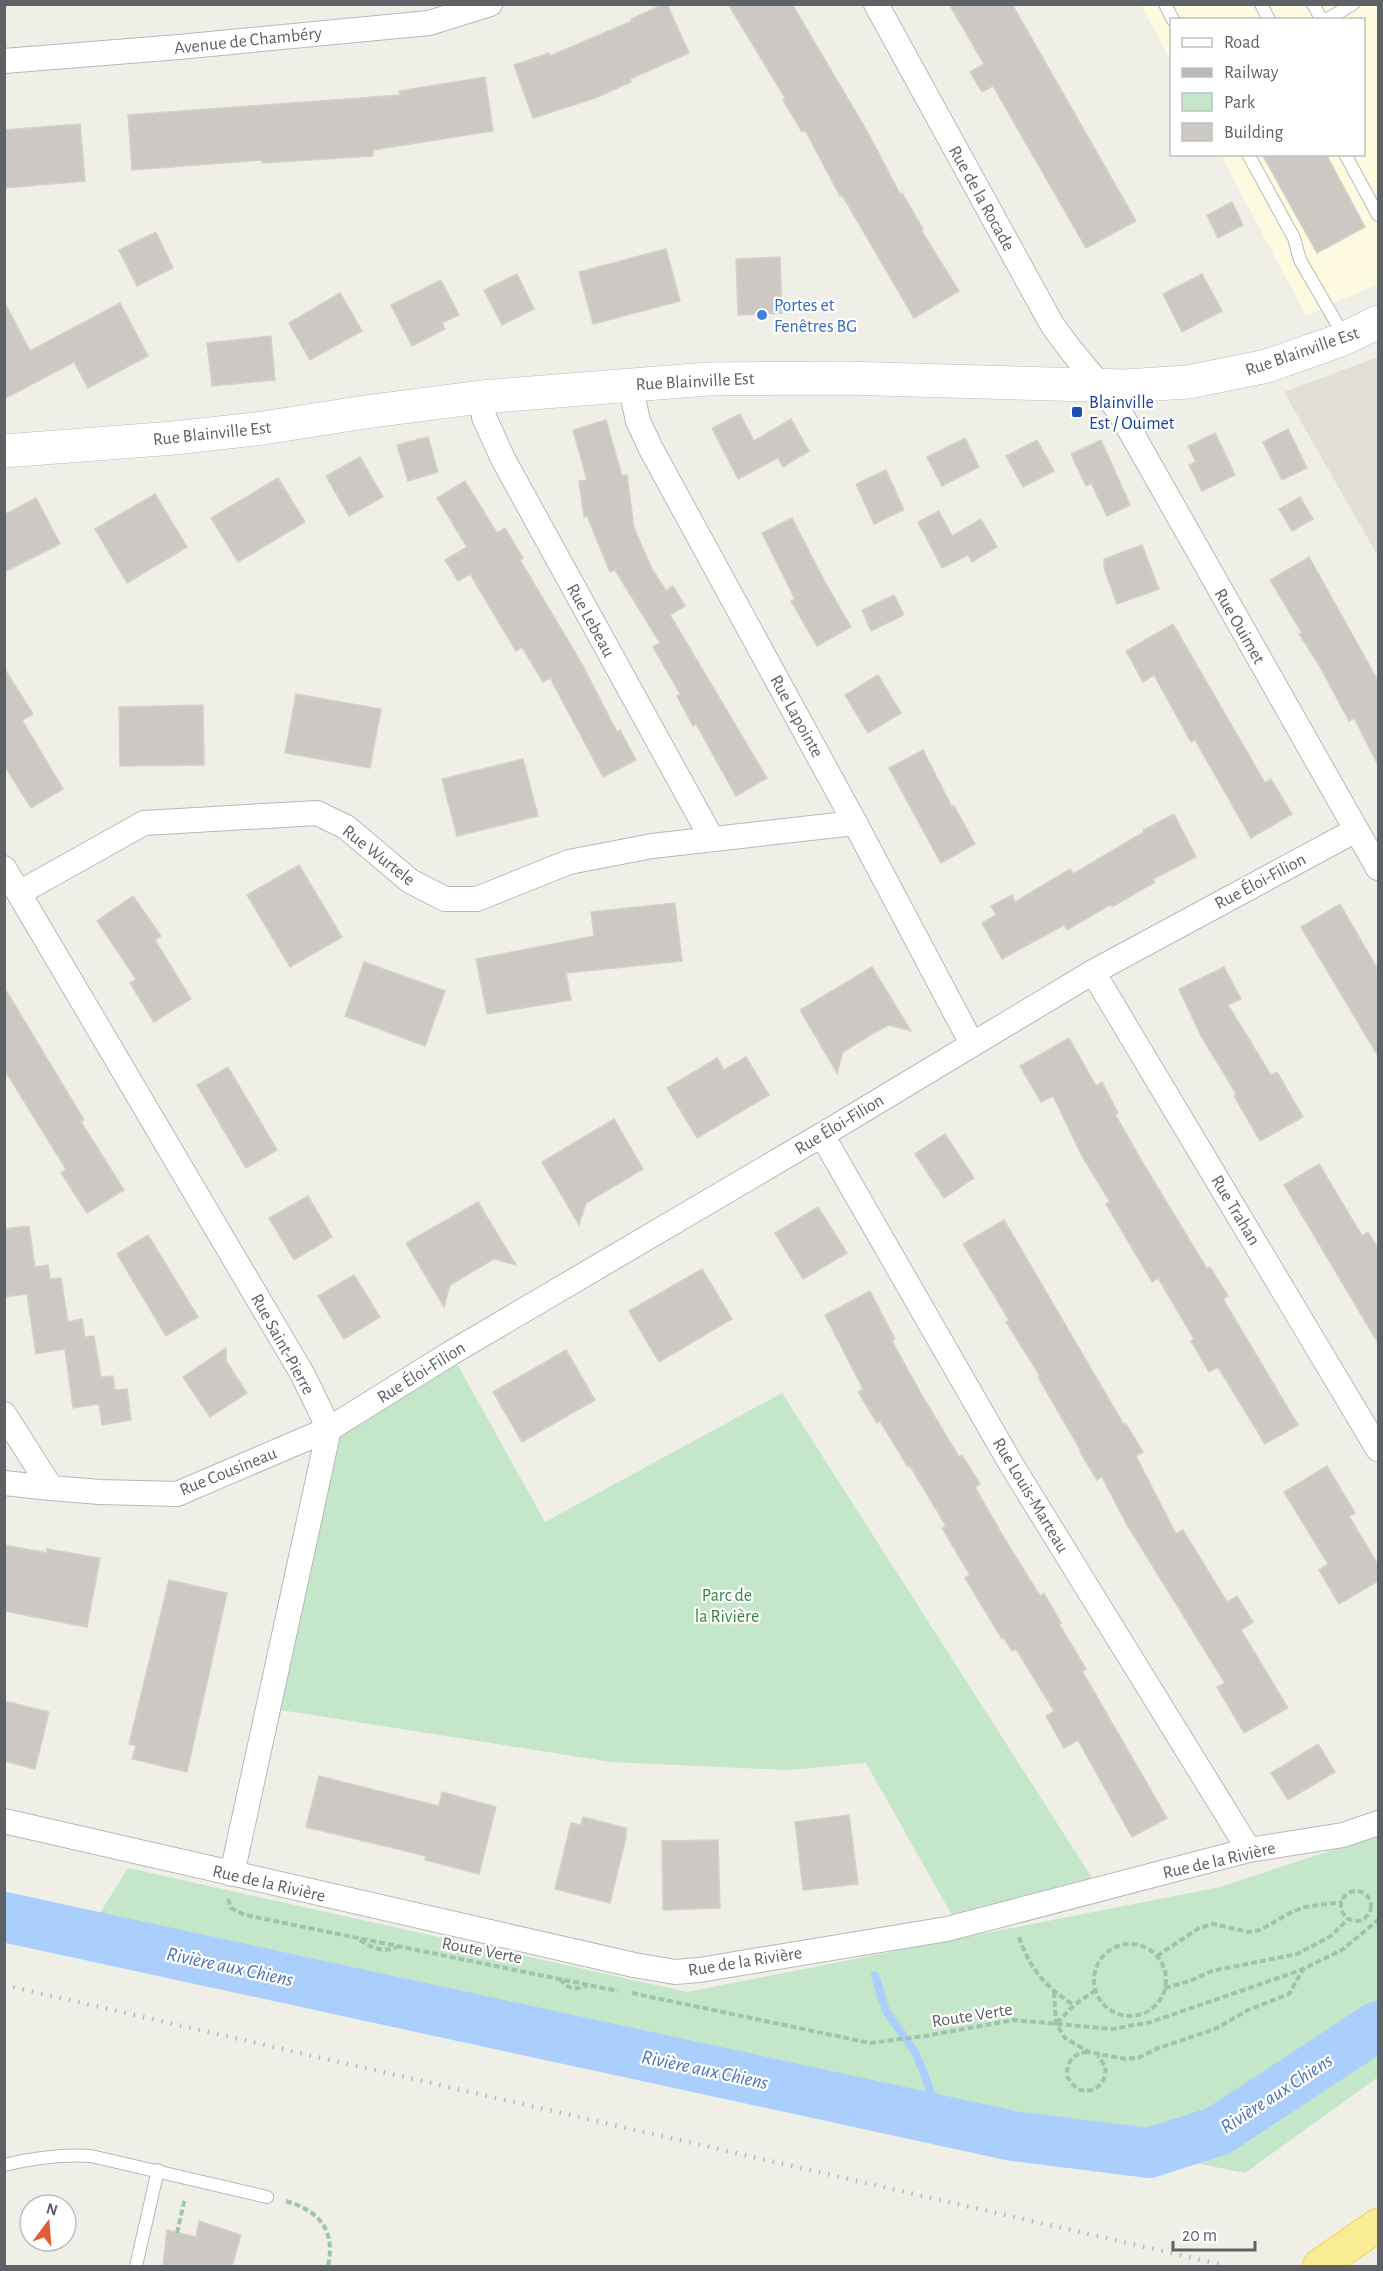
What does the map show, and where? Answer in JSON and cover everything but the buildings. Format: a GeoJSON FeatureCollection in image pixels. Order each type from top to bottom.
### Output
{"type":"FeatureCollection","features":[{"type":"Feature","properties":{"kind":"highway"},"geometry":{"type":"LineString","coordinates":[[1328,2260],[1378,2225]]}},
{"type":"Feature","properties":{"kind":"street","name":"Avenue de Chambéry"},"geometry":{"type":"LineString","coordinates":[[4,61],[429,23],[490,4]]}},
{"type":"Feature","properties":{"kind":"street","name":"Rue de la Rocade"},"geometry":{"type":"LineString","coordinates":[[876,4],[1050,321],[1068,347],[1100,385]]}},
{"type":"Feature","properties":{"kind":"street","name":"Rue Blainville Est"},"geometry":{"type":"LineString","coordinates":[[4,450],[174,438],[263,428],[481,397],[708,379],[800,378],[1133,386],[1188,382],[1241,373],[1284,360],[1345,338],[1378,322]]}},
{"type":"Feature","properties":{"kind":"street","name":"Rue Lapointe"},"geometry":{"type":"LineString","coordinates":[[630,384],[638,421],[651,449],[855,823],[972,1044]]}},
{"type":"Feature","properties":{"kind":"street","name":"Rue Ouimet"},"geometry":{"type":"LineString","coordinates":[[1100,385],[1123,418],[1378,868]]}},
{"type":"Feature","properties":{"kind":"street","name":"Rue Lebeau"},"geometry":{"type":"LineString","coordinates":[[481,397],[484,417],[503,459],[712,839]]}},
{"type":"Feature","properties":{"kind":"street","name":"Rue Wurtele"},"geometry":{"type":"LineString","coordinates":[[19,893],[144,823],[317,813],[346,827],[410,882],[446,899],[477,899],[569,862],[652,846],[855,823]]}},
{"type":"Feature","properties":{"kind":"street","name":"Rue Éloi-Filion"},"geometry":{"type":"LineString","coordinates":[[328,1429],[451,1353],[1093,972],[1356,830]]}},
{"type":"Feature","properties":{"kind":"street","name":"Rue Saint-Pierre"},"geometry":{"type":"LineString","coordinates":[[4,868],[303,1375],[328,1429]]}},
{"type":"Feature","properties":{"kind":"street","name":"Rue Trahan"},"geometry":{"type":"LineString","coordinates":[[1093,972],[1378,1449]]}},
{"type":"Feature","properties":{"kind":"street","name":"Rue Louis-Marteau"},"geometry":{"type":"LineString","coordinates":[[822,1134],[1011,1464],[1249,1850]]}},
{"type":"Feature","properties":{"kind":"street"},"geometry":{"type":"LineString","coordinates":[[4,1414],[51,1488]]}},
{"type":"Feature","properties":{"kind":"street","name":"Rue Cousineau"},"geometry":{"type":"LineString","coordinates":[[4,1483],[51,1488],[177,1494],[328,1429]]}},
{"type":"Feature","properties":{"kind":"street"},"geometry":{"type":"LineString","coordinates":[[232,1875],[328,1429]]}},
{"type":"Feature","properties":{"kind":"street","name":"Rue de la Rivière"},"geometry":{"type":"LineString","coordinates":[[4,1821],[232,1875],[633,1965],[675,1972],[947,1929],[1249,1850],[1343,1835],[1378,1823]]}},
{"type":"Feature","properties":{"kind":"lane"},"geometry":{"type":"LineString","coordinates":[[1165,4],[1172,18]]}},
{"type":"Feature","properties":{"kind":"lane"},"geometry":{"type":"LineString","coordinates":[[1261,4],[1268,18]]}},
{"type":"Feature","properties":{"kind":"lane"},"geometry":{"type":"LineString","coordinates":[[1313,4],[1323,18]]}},
{"type":"Feature","properties":{"kind":"lane"},"geometry":{"type":"LineString","coordinates":[[1327,18],[1350,5]]}},
{"type":"Feature","properties":{"kind":"lane"},"geometry":{"type":"LineString","coordinates":[[1249,156],[1294,238],[1300,260],[1345,338]]}},
{"type":"Feature","properties":{"kind":"lane"},"geometry":{"type":"LineString","coordinates":[[1346,156],[1378,215]]}},
{"type":"Feature","properties":{"kind":"lane"},"geometry":{"type":"LineString","coordinates":[[4,2165],[36,2157],[62,2154],[91,2156],[267,2197]]}},
{"type":"Feature","properties":{"kind":"lane"},"geometry":{"type":"LineString","coordinates":[[136,2266],[158,2170]]}},
{"type":"Feature","properties":{"kind":"path","name":"Route Verte"},"geometry":{"type":"LineString","coordinates":[[232,1875],[227,1897],[231,1908],[245,1915],[357,1938],[371,1948],[389,1951],[398,1946],[560,1979],[567,1987],[579,1989],[588,1985],[870,2043],[1014,2020],[1112,2029],[1151,2022],[1304,1968],[1342,1950],[1378,1920]]}},
{"type":"Feature","properties":{"kind":"path"},"geometry":{"type":"LineString","coordinates":[[1356,1891],[1365,1894],[1371,1903],[1370,1912],[1363,1920],[1348,1919],[1342,1912],[1342,1902],[1347,1894],[1356,1891]]}},
{"type":"Feature","properties":{"kind":"path"},"geometry":{"type":"LineString","coordinates":[[1157,1956],[1200,1928],[1212,1924],[1249,1932],[1260,1930],[1305,1907],[1342,1902]]}},
{"type":"Feature","properties":{"kind":"path"},"geometry":{"type":"LineString","coordinates":[[1012,1913],[1026,1958],[1054,1992],[1074,2005]]}},
{"type":"Feature","properties":{"kind":"path"},"geometry":{"type":"LineString","coordinates":[[1165,1988],[1190,1981],[1212,1971],[1297,1954],[1331,1936],[1348,1919]]}},
{"type":"Feature","properties":{"kind":"path"},"geometry":{"type":"LineString","coordinates":[[1126,1944],[1138,1944],[1149,1949],[1164,1965],[1165,1988],[1161,1999],[1154,2007],[1131,2016],[1118,2014],[1107,2008],[1099,1998],[1094,1974],[1098,1962],[1106,1953],[1126,1944]]}},
{"type":"Feature","properties":{"kind":"path"},"geometry":{"type":"LineString","coordinates":[[1054,1992],[1056,2023],[1065,2038],[1089,2052],[1125,2059],[1140,2056],[1215,2029],[1248,2010],[1288,1994],[1304,1968]]}},
{"type":"Feature","properties":{"kind":"path"},"geometry":{"type":"LineString","coordinates":[[1056,2023],[1074,2005],[1096,1990]]}},
{"type":"Feature","properties":{"kind":"path"},"geometry":{"type":"LineString","coordinates":[[1089,2052],[1076,2055],[1070,2060],[1067,2070],[1071,2085],[1081,2091],[1098,2088],[1104,2081],[1106,2071],[1102,2060],[1096,2054]]}},
{"type":"Feature","properties":{"kind":"path"},"geometry":{"type":"LineString","coordinates":[[177,2233],[190,2178]]}},
{"type":"Feature","properties":{"kind":"path"},"geometry":{"type":"LineString","coordinates":[[267,2197],[300,2206],[321,2220],[331,2245],[328,2266]]}},
{"type":"Feature","properties":{"kind":"shaded area"},"geometry":{"type":"Polygon","coordinates":[[[1141,5],[1378,5],[1378,284],[1306,316],[1222,156],[1365,156],[1365,18],[1170,18],[1170,60],[1141,5]]]}},
{"type":"Feature","properties":{"kind":"shaded area"},"geometry":{"type":"Polygon","coordinates":[[[1378,357],[1378,556],[1284,392],[1378,357]]]}},
{"type":"Feature","properties":{"kind":"green space","name":"Parc de la Rivière"},"geometry":{"type":"Polygon","coordinates":[[[451,1353],[545,1522],[782,1393],[1103,1895],[962,1933],[866,1763],[789,1770],[611,1762],[268,1708],[329,1429],[451,1353]]]}},
{"type":"Feature","properties":{"kind":"green space"},"geometry":{"type":"Polygon","coordinates":[[[1378,1835],[1378,2077],[1245,2173],[85,1937],[128,1868],[687,1992],[1220,1887],[1378,1835]]]}},
{"type":"Feature","properties":{"kind":"waterway","name":"Rivière aux Chiens"},"geometry":{"type":"LineString","coordinates":[[4,1917],[1013,2136],[1149,2153],[1218,2131],[1378,2026]]}},
{"type":"Feature","properties":{"kind":"waterway"},"geometry":{"type":"LineString","coordinates":[[875,1975],[886,2011],[915,2052],[940,2120]]}},
{"type":"Feature","properties":{"kind":"railway"},"geometry":{"type":"LineString","coordinates":[[4,1985],[1219,2264]]}},
{"type":"Feature","properties":{"kind":"place","name":"Portes et Fenêtres BG"},"geometry":{"type":"Point","coordinates":[762,315]}},
{"type":"Feature","properties":{"kind":"place","name":"Blainville Est / Ouimet"},"geometry":{"type":"Point","coordinates":[1077,412]}}]}
